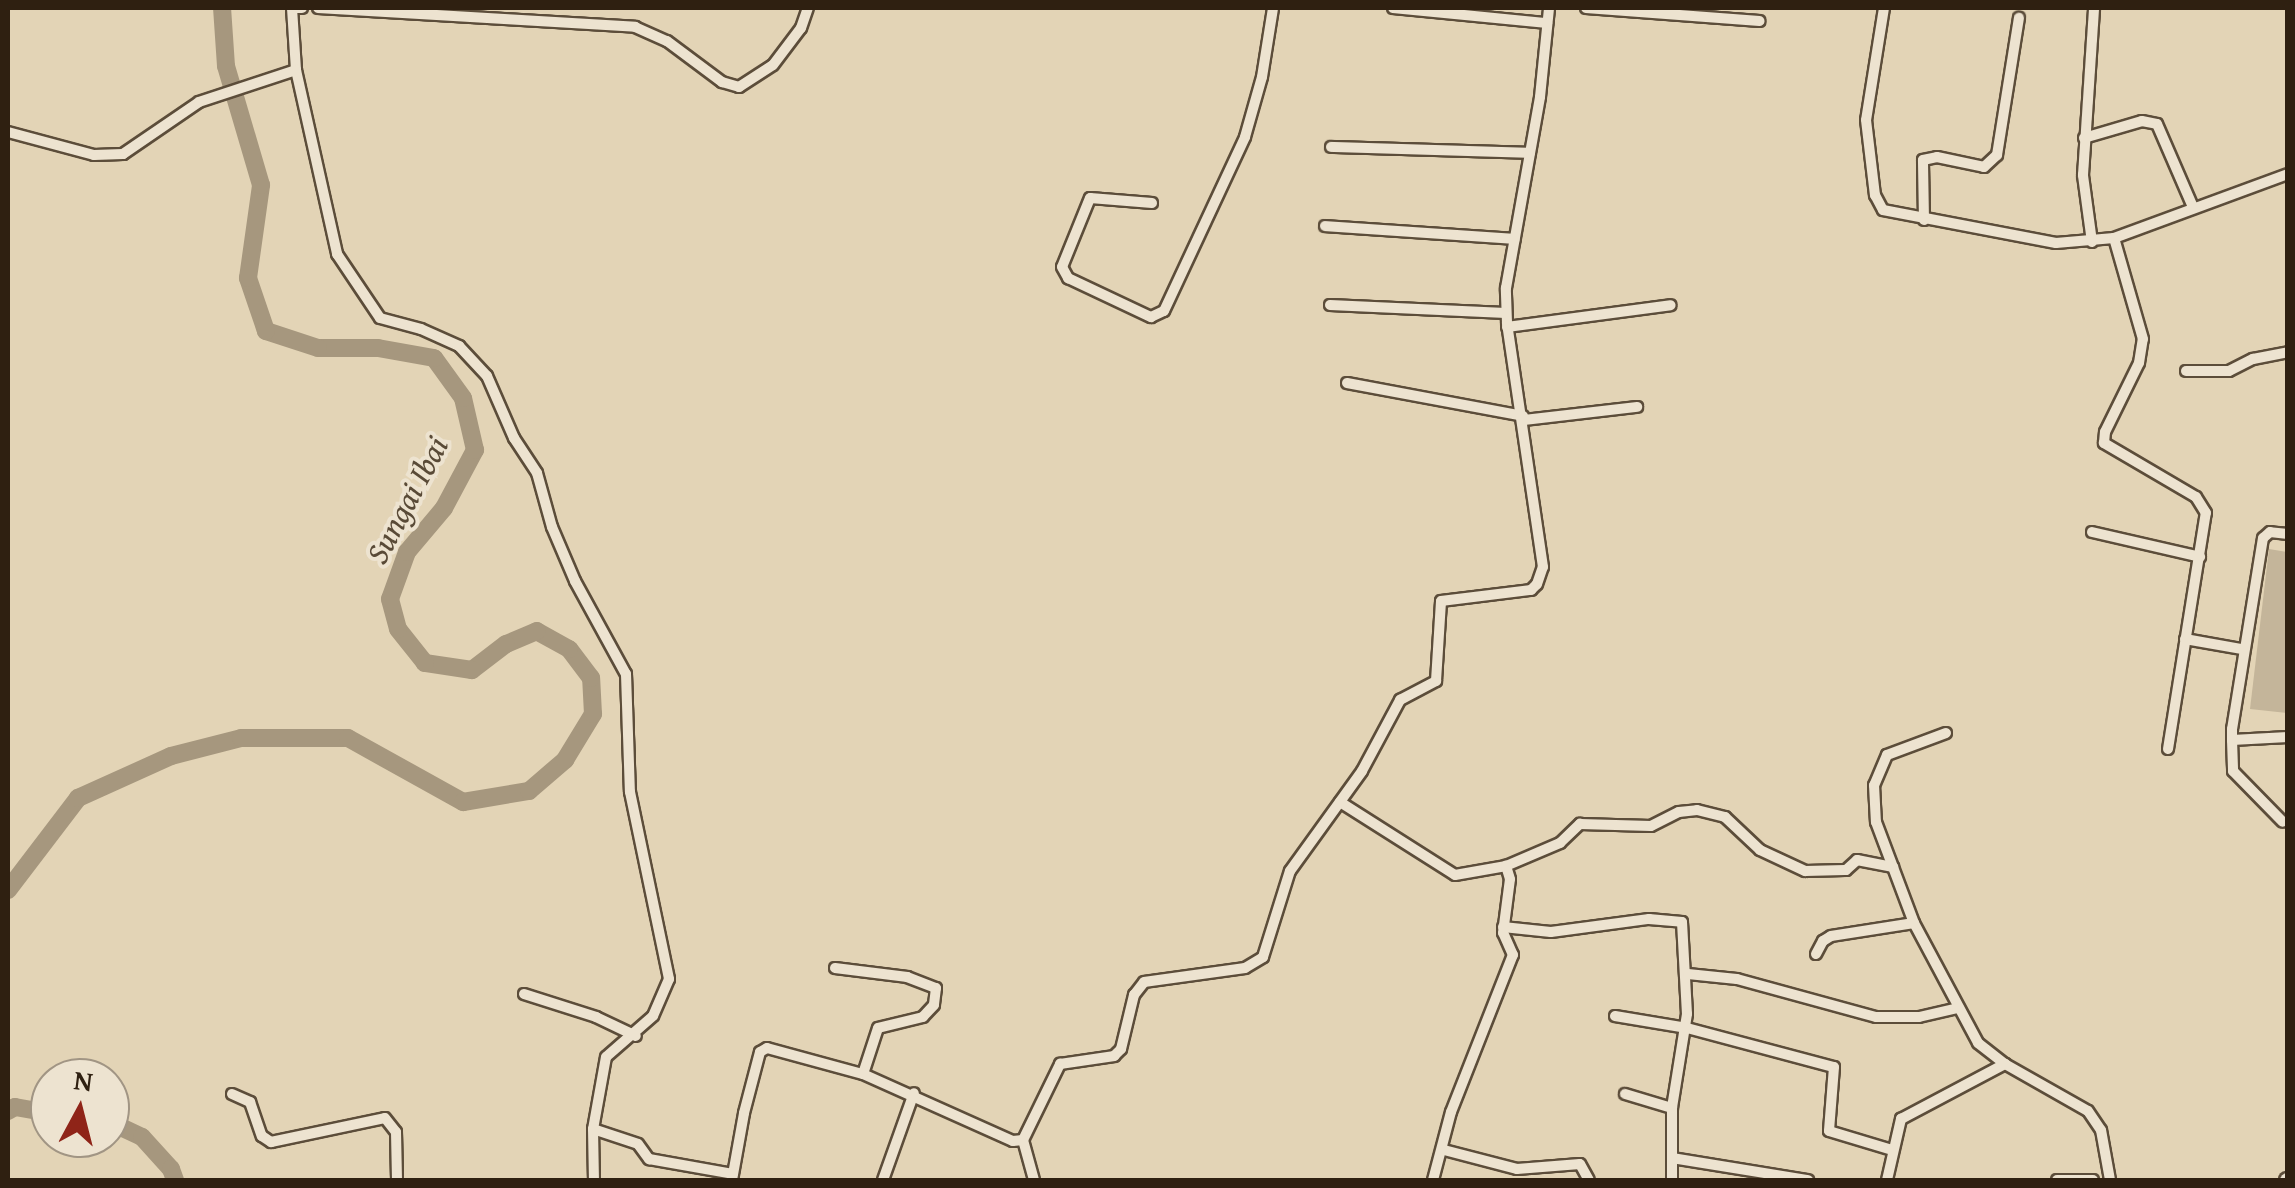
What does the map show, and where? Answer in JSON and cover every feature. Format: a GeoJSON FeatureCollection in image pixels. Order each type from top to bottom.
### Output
{"type":"FeatureCollection","features":[{"type":"Feature","properties":{"kind":"street"},"geometry":{"type":"LineString","coordinates":[[302,8],[292,8],[290,23],[296,70],[333,241],[345,268],[380,318],[446,340],[466,351],[487,376],[510,419],[514,438],[537,473],[552,527],[575,581],[626,674],[630,792],[662,938],[668,989],[636,1036],[606,1057],[593,1130],[594,1180]]}},
{"type":"Feature","properties":{"kind":"street"},"geometry":{"type":"LineString","coordinates":[[318,8],[635,28],[667,41],[722,82],[738,87],[773,65],[800,28],[808,8]]}},
{"type":"Feature","properties":{"kind":"street"},"geometry":{"type":"LineString","coordinates":[[1152,203],[1090,198],[1062,267],[1068,278],[1151,317],[1164,311],[1245,137],[1264,66],[1273,8]]}},
{"type":"Feature","properties":{"kind":"street"},"geometry":{"type":"LineString","coordinates":[[1393,8],[1547,23]]}},
{"type":"Feature","properties":{"kind":"street"},"geometry":{"type":"LineString","coordinates":[[1034,1180],[1023,1140],[1060,1064],[1114,1056],[1121,1049],[1134,995],[1144,982],[1257,964],[1268,947],[1290,870],[1340,802],[1400,700],[1436,681],[1441,601],[1530,590],[1542,577],[1524,418],[1506,313],[1548,8]]}},
{"type":"Feature","properties":{"kind":"street"},"geometry":{"type":"LineString","coordinates":[[1586,8],[1760,21]]}},
{"type":"Feature","properties":{"kind":"street"},"geometry":{"type":"LineString","coordinates":[[1884,8],[1866,107],[1876,195],[1888,213],[2032,240],[2092,242],[2114,238],[2288,174]]}},
{"type":"Feature","properties":{"kind":"street"},"geometry":{"type":"LineString","coordinates":[[2092,242],[2082,175],[2094,8]]}},
{"type":"Feature","properties":{"kind":"street"},"geometry":{"type":"LineString","coordinates":[[1924,220],[1923,160],[1938,157],[1984,166],[1997,155],[2019,18]]}},
{"type":"Feature","properties":{"kind":"street"},"geometry":{"type":"LineString","coordinates":[[8,132],[84,153],[123,154],[216,94],[296,70]]}},
{"type":"Feature","properties":{"kind":"street"},"geometry":{"type":"LineString","coordinates":[[2084,138],[2142,122],[2156,124],[2192,207]]}},
{"type":"Feature","properties":{"kind":"street"},"geometry":{"type":"LineString","coordinates":[[1331,147],[1530,153]]}},
{"type":"Feature","properties":{"kind":"street"},"geometry":{"type":"LineString","coordinates":[[1325,226],[1514,239]]}},
{"type":"Feature","properties":{"kind":"street"},"geometry":{"type":"LineString","coordinates":[[2114,238],[2144,339],[2139,363],[2105,432],[2104,443],[2201,500],[2206,513],[2168,749]]}},
{"type":"Feature","properties":{"kind":"street"},"geometry":{"type":"LineString","coordinates":[[1330,304],[1506,313]]}},
{"type":"Feature","properties":{"kind":"street"},"geometry":{"type":"LineString","coordinates":[[1508,327],[1671,305]]}},
{"type":"Feature","properties":{"kind":"street"},"geometry":{"type":"LineString","coordinates":[[2186,371],[2232,371],[2254,359],[2288,352]]}},
{"type":"Feature","properties":{"kind":"street"},"geometry":{"type":"LineString","coordinates":[[1347,383],[1524,418],[1636,407]]}},
{"type":"Feature","properties":{"kind":"street"},"geometry":{"type":"LineString","coordinates":[[2092,532],[2200,557]]}},
{"type":"Feature","properties":{"kind":"street"},"geometry":{"type":"LineString","coordinates":[[2283,822],[2233,770],[2232,740],[2242,649],[2262,538],[2270,532],[2288,534]]}},
{"type":"Feature","properties":{"kind":"street"},"geometry":{"type":"LineString","coordinates":[[2185,640],[2242,649]]}},
{"type":"Feature","properties":{"kind":"street"},"geometry":{"type":"LineString","coordinates":[[1946,734],[1887,756],[1876,774],[1876,822],[1914,924],[1978,1043],[2004,1064],[2088,1110],[2101,1130],[2110,1180]]}},
{"type":"Feature","properties":{"kind":"street"},"geometry":{"type":"LineString","coordinates":[[2232,740],[2288,737]]}},
{"type":"Feature","properties":{"kind":"street"},"geometry":{"type":"LineString","coordinates":[[1340,802],[1446,872],[1464,876],[1506,866],[1560,843],[1580,824],[1652,826],[1672,815],[1697,810],[1725,817],[1760,850],[1805,871],[1846,870],[1857,860],[1894,867]]}},
{"type":"Feature","properties":{"kind":"street"},"geometry":{"type":"LineString","coordinates":[[1433,1180],[1444,1150],[1448,1119],[1512,955],[1503,927],[1510,879],[1506,866]]}},
{"type":"Feature","properties":{"kind":"street"},"geometry":{"type":"LineString","coordinates":[[1503,927],[1552,932],[1649,919],[1678,920],[1684,926],[1687,1028],[1672,1108],[1672,1180]]}},
{"type":"Feature","properties":{"kind":"street"},"geometry":{"type":"LineString","coordinates":[[1816,954],[1831,936],[1914,924]]}},
{"type":"Feature","properties":{"kind":"street"},"geometry":{"type":"LineString","coordinates":[[836,968],[908,977],[936,988],[934,1004],[923,1017],[878,1028],[863,1074]]}},
{"type":"Feature","properties":{"kind":"street"},"geometry":{"type":"LineString","coordinates":[[1688,974],[1737,979],[1876,1017],[1919,1017],[1958,1008]]}},
{"type":"Feature","properties":{"kind":"street"},"geometry":{"type":"LineString","coordinates":[[524,994],[596,1017],[636,1036]]}},
{"type":"Feature","properties":{"kind":"street"},"geometry":{"type":"LineString","coordinates":[[1615,1016],[1687,1028],[1834,1067],[1829,1131],[1892,1150]]}},
{"type":"Feature","properties":{"kind":"street"},"geometry":{"type":"LineString","coordinates":[[593,1130],[638,1144],[648,1159],[732,1177],[744,1112],[763,1049],[863,1074],[914,1093],[996,1133],[1023,1140]]}},
{"type":"Feature","properties":{"kind":"street"},"geometry":{"type":"LineString","coordinates":[[1888,1180],[1902,1119],[2004,1064]]}},
{"type":"Feature","properties":{"kind":"street"},"geometry":{"type":"LineString","coordinates":[[883,1180],[914,1093]]}},
{"type":"Feature","properties":{"kind":"street"},"geometry":{"type":"LineString","coordinates":[[232,1094],[250,1102],[262,1136],[271,1142],[385,1118],[396,1132],[398,1180]]}},
{"type":"Feature","properties":{"kind":"street"},"geometry":{"type":"LineString","coordinates":[[1624,1094],[1672,1108]]}},
{"type":"Feature","properties":{"kind":"street"},"geometry":{"type":"LineString","coordinates":[[1444,1150],[1517,1169],[1580,1164],[1589,1180]]}},
{"type":"Feature","properties":{"kind":"street"},"geometry":{"type":"LineString","coordinates":[[1672,1158],[1808,1180]]}},
{"type":"Feature","properties":{"kind":"street"},"geometry":{"type":"LineString","coordinates":[[2057,1180],[2093,1180]]}},
{"type":"Feature","properties":{"kind":"shaded area"},"geometry":{"type":"Polygon","coordinates":[[[2269,549],[2287,552],[2287,713],[2250,709],[2269,549]]]}},
{"type":"Feature","properties":{"kind":"waterway","name":"Sungai Ibai"},"geometry":{"type":"LineString","coordinates":[[8,890],[78,798],[171,756],[241,738],[348,738],[463,802],[529,791],[565,760],[593,714],[591,678],[569,649],[537,631],[506,644],[472,670],[425,663],[398,629],[390,599],[407,552],[444,508],[475,450],[463,398],[434,358],[378,348],[318,348],[266,331],[248,278],[261,185],[226,66],[222,8]]}},
{"type":"Feature","properties":{"kind":"waterway","name":"Sungai Ibai"},"geometry":{"type":"LineString","coordinates":[[8,1111],[15,1107],[30,1110]]}},
{"type":"Feature","properties":{"kind":"waterway","name":"Sungai Ibai"},"geometry":{"type":"LineString","coordinates":[[130,1131],[142,1137],[171,1169],[175,1180]]}}]}
